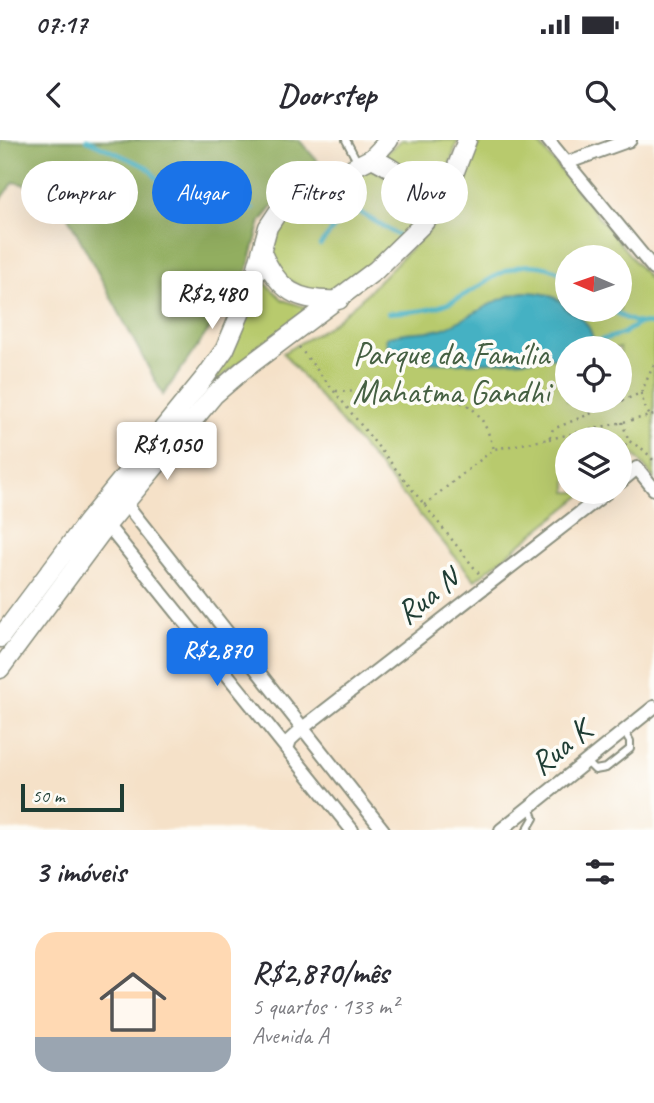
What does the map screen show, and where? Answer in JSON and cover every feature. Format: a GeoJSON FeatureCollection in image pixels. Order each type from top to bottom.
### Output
{"type":"FeatureCollection","features":[{"type":"Feature","properties":{"kind":"main road"},"geometry":{"type":"LineString","coordinates":[[365,161],[389,140]]}},
{"type":"Feature","properties":{"kind":"main road"},"geometry":{"type":"LineString","coordinates":[[459,161],[467,140]]}},
{"type":"Feature","properties":{"kind":"main road"},"geometry":{"type":"LineString","coordinates":[[0,638],[87,522],[225,349],[247,298],[271,224]]}},
{"type":"Feature","properties":{"kind":"main road"},"geometry":{"type":"LineString","coordinates":[[0,669],[107,526],[215,395],[243,370],[376,271],[423,224]]}},
{"type":"Feature","properties":{"kind":"main road"},"geometry":{"type":"LineString","coordinates":[[262,253],[273,275],[291,293],[314,301],[339,300]]}},
{"type":"Feature","properties":{"kind":"street"},"geometry":{"type":"LineString","coordinates":[[548,140],[648,255],[654,269]]}},
{"type":"Feature","properties":{"kind":"street"},"geometry":{"type":"LineString","coordinates":[[566,163],[630,140]]}},
{"type":"Feature","properties":{"kind":"street"},"geometry":{"type":"LineString","coordinates":[[632,472],[637,468],[654,489]]}},
{"type":"Feature","properties":{"kind":"street"},"geometry":{"type":"LineString","coordinates":[[126,504],[383,830]]}},
{"type":"Feature","properties":{"kind":"street","name":"Rua N"},"geometry":{"type":"LineString","coordinates":[[287,749],[290,740],[304,727],[592,504]]}},
{"type":"Feature","properties":{"kind":"street"},"geometry":{"type":"LineString","coordinates":[[107,526],[352,830]]}},
{"type":"Feature","properties":{"kind":"street","name":"Rua K"},"geometry":{"type":"LineString","coordinates":[[501,830],[654,707]]}},
{"type":"Feature","properties":{"kind":"street"},"geometry":{"type":"LineString","coordinates":[[302,767],[309,756],[321,752]]}},
{"type":"Feature","properties":{"kind":"lane"},"geometry":{"type":"LineString","coordinates":[[346,140],[365,161]]}},
{"type":"Feature","properties":{"kind":"lane"},"geometry":{"type":"LineString","coordinates":[[527,830],[534,818],[529,807]]}},
{"type":"Feature","properties":{"kind":"path"},"geometry":{"type":"LineString","coordinates":[[290,336],[487,585]]}},
{"type":"Feature","properties":{"kind":"path"},"geometry":{"type":"LineString","coordinates":[[424,505],[495,449],[652,416],[643,405],[641,393],[654,364]]}},
{"type":"Feature","properties":{"kind":"path"},"geometry":{"type":"LineString","coordinates":[[334,391],[441,397],[459,402],[471,407],[479,416],[495,449]]}},
{"type":"Feature","properties":{"kind":"path"},"geometry":{"type":"LineString","coordinates":[[549,439],[553,429],[641,393]]}},
{"type":"Feature","properties":{"kind":"path"},"geometry":{"type":"LineString","coordinates":[[622,422],[624,427]]}},
{"type":"Feature","properties":{"kind":"path"},"geometry":{"type":"LineString","coordinates":[[632,443],[645,450],[654,461]]}},
{"type":"Feature","properties":{"kind":"green space"},"geometry":{"type":"Polygon","coordinates":[[[0,140],[299,140],[317,161],[266,161],[266,215],[261,221],[245,278],[163,395],[72,224],[138,224],[138,161],[21,161],[21,184],[14,182],[0,201],[0,140]]]}},
{"type":"Feature","properties":{"kind":"green space"},"geometry":{"type":"Polygon","coordinates":[[[401,140],[458,140],[451,161],[385,161],[382,157],[401,140]]]}},
{"type":"Feature","properties":{"kind":"green space","name":"Parque da Família Mahatma Gandhi"},"geometry":{"type":"Polygon","coordinates":[[[480,140],[536,140],[621,245],[555,245],[555,322],[632,322],[632,258],[654,285],[654,479],[634,454],[632,456],[632,427],[555,427],[555,504],[571,504],[475,580],[283,353],[329,326],[359,301],[435,224],[468,224],[468,169],[480,140]]]}},
{"type":"Feature","properties":{"kind":"green space"},"geometry":{"type":"Polygon","coordinates":[[[367,170],[381,174],[381,224],[412,224],[360,278],[337,292],[314,294],[280,275],[271,252],[271,236],[279,224],[367,224],[367,170]]]}},
{"type":"Feature","properties":{"kind":"green space"},"geometry":{"type":"Polygon","coordinates":[[[261,279],[283,300],[318,311],[228,371],[191,404],[261,279]]]}},
{"type":"Feature","properties":{"kind":"water"},"geometry":{"type":"Polygon","coordinates":[[[523,292],[554,297],[555,322],[584,322],[592,336],[555,336],[555,358],[500,362],[424,362],[405,359],[388,348],[386,338],[441,329],[523,292]]]}},
{"type":"Feature","properties":{"kind":"waterway"},"geometry":{"type":"LineString","coordinates":[[87,140],[147,167],[187,212],[253,209]]}},
{"type":"Feature","properties":{"kind":"waterway"},"geometry":{"type":"LineString","coordinates":[[367,217],[399,236]]}},
{"type":"Feature","properties":{"kind":"waterway"},"geometry":{"type":"LineString","coordinates":[[320,245],[337,224]]}},
{"type":"Feature","properties":{"kind":"waterway"},"geometry":{"type":"LineString","coordinates":[[388,313],[437,307],[453,301],[507,270],[520,266],[534,265],[555,270]]}},
{"type":"Feature","properties":{"kind":"waterway"},"geometry":{"type":"LineString","coordinates":[[632,321],[654,324]]}},
{"type":"Feature","properties":{"kind":"waterway"},"geometry":{"type":"LineString","coordinates":[[615,336],[638,324]]}}]}
